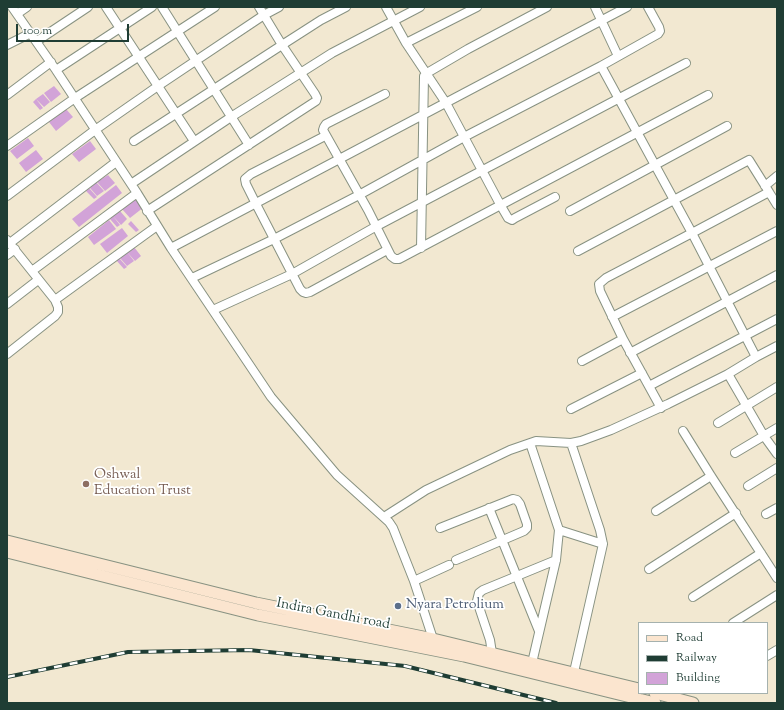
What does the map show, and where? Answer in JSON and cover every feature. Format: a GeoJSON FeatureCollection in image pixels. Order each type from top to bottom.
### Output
{"type":"FeatureCollection","features":[{"type":"Feature","properties":{"kind":"main road","name":"Indira Gandhi road"},"geometry":{"type":"LineString","coordinates":[[7,541],[256,603],[433,639],[638,689]]}},
{"type":"Feature","properties":{"kind":"main road","name":"Indira Gandhi road"},"geometry":{"type":"LineString","coordinates":[[7,552],[258,615],[464,656],[655,703]]}},
{"type":"Feature","properties":{"kind":"main road"},"geometry":{"type":"LineString","coordinates":[[659,694],[694,703]]}},
{"type":"Feature","properties":{"kind":"street"},"geometry":{"type":"LineString","coordinates":[[27,7],[14,10],[37,41],[75,98],[171,248],[271,397],[337,475],[384,517],[393,528],[414,582],[436,650]]}},
{"type":"Feature","properties":{"kind":"street"},"geometry":{"type":"LineString","coordinates":[[37,41],[88,7]]}},
{"type":"Feature","properties":{"kind":"street"},"geometry":{"type":"LineString","coordinates":[[106,7],[194,141]]}},
{"type":"Feature","properties":{"kind":"street"},"geometry":{"type":"LineString","coordinates":[[56,70],[152,7]]}},
{"type":"Feature","properties":{"kind":"street"},"geometry":{"type":"LineString","coordinates":[[162,7],[249,146]]}},
{"type":"Feature","properties":{"kind":"street"},"geometry":{"type":"LineString","coordinates":[[7,146],[75,98],[215,7]]}},
{"type":"Feature","properties":{"kind":"street"},"geometry":{"type":"LineString","coordinates":[[147,211],[316,102],[317,98],[315,94],[282,45],[259,7]]}},
{"type":"Feature","properties":{"kind":"street"},"geometry":{"type":"LineString","coordinates":[[7,196],[95,130],[158,86],[264,15],[279,7]]}},
{"type":"Feature","properties":{"kind":"street"},"geometry":{"type":"LineString","coordinates":[[134,141],[282,45],[346,7]]}},
{"type":"Feature","properties":{"kind":"street"},"geometry":{"type":"LineString","coordinates":[[386,7],[406,43],[446,103],[500,206],[508,218],[512,220],[555,197]]}},
{"type":"Feature","properties":{"kind":"street"},"geometry":{"type":"LineString","coordinates":[[131,184],[231,116],[332,53],[420,7]]}},
{"type":"Feature","properties":{"kind":"street"},"geometry":{"type":"LineString","coordinates":[[406,43],[477,7]]}},
{"type":"Feature","properties":{"kind":"street"},"geometry":{"type":"LineString","coordinates":[[421,248],[424,115],[423,80],[427,73],[468,49],[547,7]]}},
{"type":"Feature","properties":{"kind":"street"},"geometry":{"type":"LineString","coordinates":[[595,7],[618,56]]}},
{"type":"Feature","properties":{"kind":"street"},"geometry":{"type":"LineString","coordinates":[[171,248],[627,7]]}},
{"type":"Feature","properties":{"kind":"street"},"geometry":{"type":"LineString","coordinates":[[192,278],[274,240],[464,137],[602,66],[655,36],[660,31],[657,22],[648,7]]}},
{"type":"Feature","properties":{"kind":"street"},"geometry":{"type":"LineString","coordinates":[[7,44],[31,33]]}},
{"type":"Feature","properties":{"kind":"street"},"geometry":{"type":"LineString","coordinates":[[7,95],[51,62]]}},
{"type":"Feature","properties":{"kind":"street"},"geometry":{"type":"LineString","coordinates":[[213,310],[292,274],[375,227],[686,63]]}},
{"type":"Feature","properties":{"kind":"street"},"geometry":{"type":"LineString","coordinates":[[602,66],[692,233],[756,357]]}},
{"type":"Feature","properties":{"kind":"street"},"geometry":{"type":"LineString","coordinates":[[385,94],[326,124],[323,130],[391,256],[395,259],[399,259],[421,248],[708,95]]}},
{"type":"Feature","properties":{"kind":"street"},"geometry":{"type":"LineString","coordinates":[[570,211],[727,126]]}},
{"type":"Feature","properties":{"kind":"street"},"geometry":{"type":"LineString","coordinates":[[326,136],[248,176],[245,179],[246,184],[300,289],[306,293],[388,250]]}},
{"type":"Feature","properties":{"kind":"street"},"geometry":{"type":"LineString","coordinates":[[578,251],[749,160],[777,205]]}},
{"type":"Feature","properties":{"kind":"street"},"geometry":{"type":"LineString","coordinates":[[7,255],[10,244],[116,162]]}},
{"type":"Feature","properties":{"kind":"street"},"geometry":{"type":"LineString","coordinates":[[661,408],[630,353],[612,317],[600,291],[599,284],[602,280],[692,233],[767,189],[777,176]]}},
{"type":"Feature","properties":{"kind":"street"},"geometry":{"type":"LineString","coordinates":[[32,271],[137,193]]}},
{"type":"Feature","properties":{"kind":"street"},"geometry":{"type":"LineString","coordinates":[[55,300],[157,226]]}},
{"type":"Feature","properties":{"kind":"street"},"geometry":{"type":"LineString","coordinates":[[612,317],[777,231]]}},
{"type":"Feature","properties":{"kind":"street"},"geometry":{"type":"LineString","coordinates":[[7,354],[58,312],[58,307],[55,300],[10,244]]}},
{"type":"Feature","properties":{"kind":"street"},"geometry":{"type":"LineString","coordinates":[[630,353],[777,275]]}},
{"type":"Feature","properties":{"kind":"street"},"geometry":{"type":"LineString","coordinates":[[7,304],[38,280]]}},
{"type":"Feature","properties":{"kind":"street"},"geometry":{"type":"LineString","coordinates":[[649,386],[777,319]]}},
{"type":"Feature","properties":{"kind":"street"},"geometry":{"type":"LineString","coordinates":[[582,361],[623,339]]}},
{"type":"Feature","properties":{"kind":"street"},"geometry":{"type":"LineString","coordinates":[[384,517],[426,490],[510,450],[530,443],[542,441],[571,443],[604,433],[661,408],[728,374],[777,346]]}},
{"type":"Feature","properties":{"kind":"street"},"geometry":{"type":"LineString","coordinates":[[571,409],[642,373]]}},
{"type":"Feature","properties":{"kind":"street"},"geometry":{"type":"LineString","coordinates":[[728,374],[764,436],[777,454]]}},
{"type":"Feature","properties":{"kind":"street"},"geometry":{"type":"LineString","coordinates":[[718,423],[777,387]]}},
{"type":"Feature","properties":{"kind":"street"},"geometry":{"type":"LineString","coordinates":[[735,453],[777,428]]}},
{"type":"Feature","properties":{"kind":"street"},"geometry":{"type":"LineString","coordinates":[[683,431],[777,578]]}},
{"type":"Feature","properties":{"kind":"street"},"geometry":{"type":"LineString","coordinates":[[530,443],[559,530],[556,560],[532,663]]}},
{"type":"Feature","properties":{"kind":"street"},"geometry":{"type":"LineString","coordinates":[[571,443],[600,530],[603,544],[574,672]]}},
{"type":"Feature","properties":{"kind":"street"},"geometry":{"type":"LineString","coordinates":[[748,486],[777,468]]}},
{"type":"Feature","properties":{"kind":"street"},"geometry":{"type":"LineString","coordinates":[[656,510],[711,476]]}},
{"type":"Feature","properties":{"kind":"street"},"geometry":{"type":"LineString","coordinates":[[414,582],[452,562],[524,531],[527,528],[527,524],[520,504],[514,499],[440,528]]}},
{"type":"Feature","properties":{"kind":"street"},"geometry":{"type":"LineString","coordinates":[[490,508],[540,631]]}},
{"type":"Feature","properties":{"kind":"street"},"geometry":{"type":"LineString","coordinates":[[766,514],[777,508]]}},
{"type":"Feature","properties":{"kind":"street"},"geometry":{"type":"LineString","coordinates":[[649,569],[736,513]]}},
{"type":"Feature","properties":{"kind":"street"},"geometry":{"type":"LineString","coordinates":[[559,530],[603,544]]}},
{"type":"Feature","properties":{"kind":"street"},"geometry":{"type":"LineString","coordinates":[[693,597],[761,553]]}},
{"type":"Feature","properties":{"kind":"street"},"geometry":{"type":"LineString","coordinates":[[492,653],[490,640],[477,597],[483,590],[556,560]]}},
{"type":"Feature","properties":{"kind":"street"},"geometry":{"type":"LineString","coordinates":[[736,622],[777,595]]}},
{"type":"Feature","properties":{"kind":"street"},"geometry":{"type":"LineString","coordinates":[[768,655],[777,650]]}},
{"type":"Feature","properties":{"kind":"building"},"geometry":{"type":"Polygon","coordinates":[[[54,86],[61,94],[51,102],[44,93],[54,86]]]}},
{"type":"Feature","properties":{"kind":"building"},"geometry":{"type":"Polygon","coordinates":[[[43,94],[50,102],[44,107],[36,99],[43,94]]]}},
{"type":"Feature","properties":{"kind":"building"},"geometry":{"type":"Polygon","coordinates":[[[36,99],[43,108],[40,110],[33,102],[36,99]]]}},
{"type":"Feature","properties":{"kind":"building"},"geometry":{"type":"Polygon","coordinates":[[[66,109],[73,117],[56,131],[49,122],[66,109]]]}},
{"type":"Feature","properties":{"kind":"building"},"geometry":{"type":"Polygon","coordinates":[[[28,138],[34,146],[17,159],[10,151],[28,138]]]}},
{"type":"Feature","properties":{"kind":"building"},"geometry":{"type":"Polygon","coordinates":[[[90,141],[96,149],[79,162],[72,154],[90,141]]]}},
{"type":"Feature","properties":{"kind":"building"},"geometry":{"type":"Polygon","coordinates":[[[36,150],[43,159],[26,172],[19,163],[36,150]]]}},
{"type":"Feature","properties":{"kind":"building"},"geometry":{"type":"Polygon","coordinates":[[[108,175],[115,183],[105,191],[97,182],[108,175]]]}},
{"type":"Feature","properties":{"kind":"building"},"geometry":{"type":"Polygon","coordinates":[[[96,182],[104,191],[97,196],[90,188],[96,182]]]}},
{"type":"Feature","properties":{"kind":"building"},"geometry":{"type":"Polygon","coordinates":[[[116,185],[122,193],[79,227],[72,219],[116,185]]]}},
{"type":"Feature","properties":{"kind":"building"},"geometry":{"type":"Polygon","coordinates":[[[89,188],[97,197],[94,199],[86,191],[89,188]]]}},
{"type":"Feature","properties":{"kind":"building"},"geometry":{"type":"Polygon","coordinates":[[[136,198],[144,207],[130,218],[122,209],[136,198]]]}},
{"type":"Feature","properties":{"kind":"building"},"geometry":{"type":"Polygon","coordinates":[[[120,211],[127,219],[121,225],[113,216],[120,211]]]}},
{"type":"Feature","properties":{"kind":"building"},"geometry":{"type":"Polygon","coordinates":[[[113,216],[120,225],[117,227],[110,219],[113,216]]]}},
{"type":"Feature","properties":{"kind":"building"},"geometry":{"type":"Polygon","coordinates":[[[109,220],[116,229],[94,245],[88,237],[109,220]]]}},
{"type":"Feature","properties":{"kind":"building"},"geometry":{"type":"Polygon","coordinates":[[[131,221],[139,230],[136,232],[128,224],[131,221]]]}},
{"type":"Feature","properties":{"kind":"building"},"geometry":{"type":"Polygon","coordinates":[[[122,228],[128,236],[107,253],[100,244],[122,228]]]}},
{"type":"Feature","properties":{"kind":"building"},"geometry":{"type":"Polygon","coordinates":[[[134,247],[141,256],[135,261],[127,252],[134,247]]]}},
{"type":"Feature","properties":{"kind":"building"},"geometry":{"type":"Polygon","coordinates":[[[127,252],[134,261],[127,266],[120,258],[127,252]]]}},
{"type":"Feature","properties":{"kind":"building"},"geometry":{"type":"Polygon","coordinates":[[[119,258],[127,267],[124,269],[116,260],[119,258]]]}},
{"type":"Feature","properties":{"kind":"railway"},"geometry":{"type":"LineString","coordinates":[[7,677],[128,652],[249,650],[405,666],[556,703]]}},
{"type":"Feature","properties":{"kind":"place","name":"Oshwal Education Trust"},"geometry":{"type":"Point","coordinates":[86,484]}},
{"type":"Feature","properties":{"kind":"place","name":"Nyara Petrolium"},"geometry":{"type":"Point","coordinates":[398,606]}}]}
